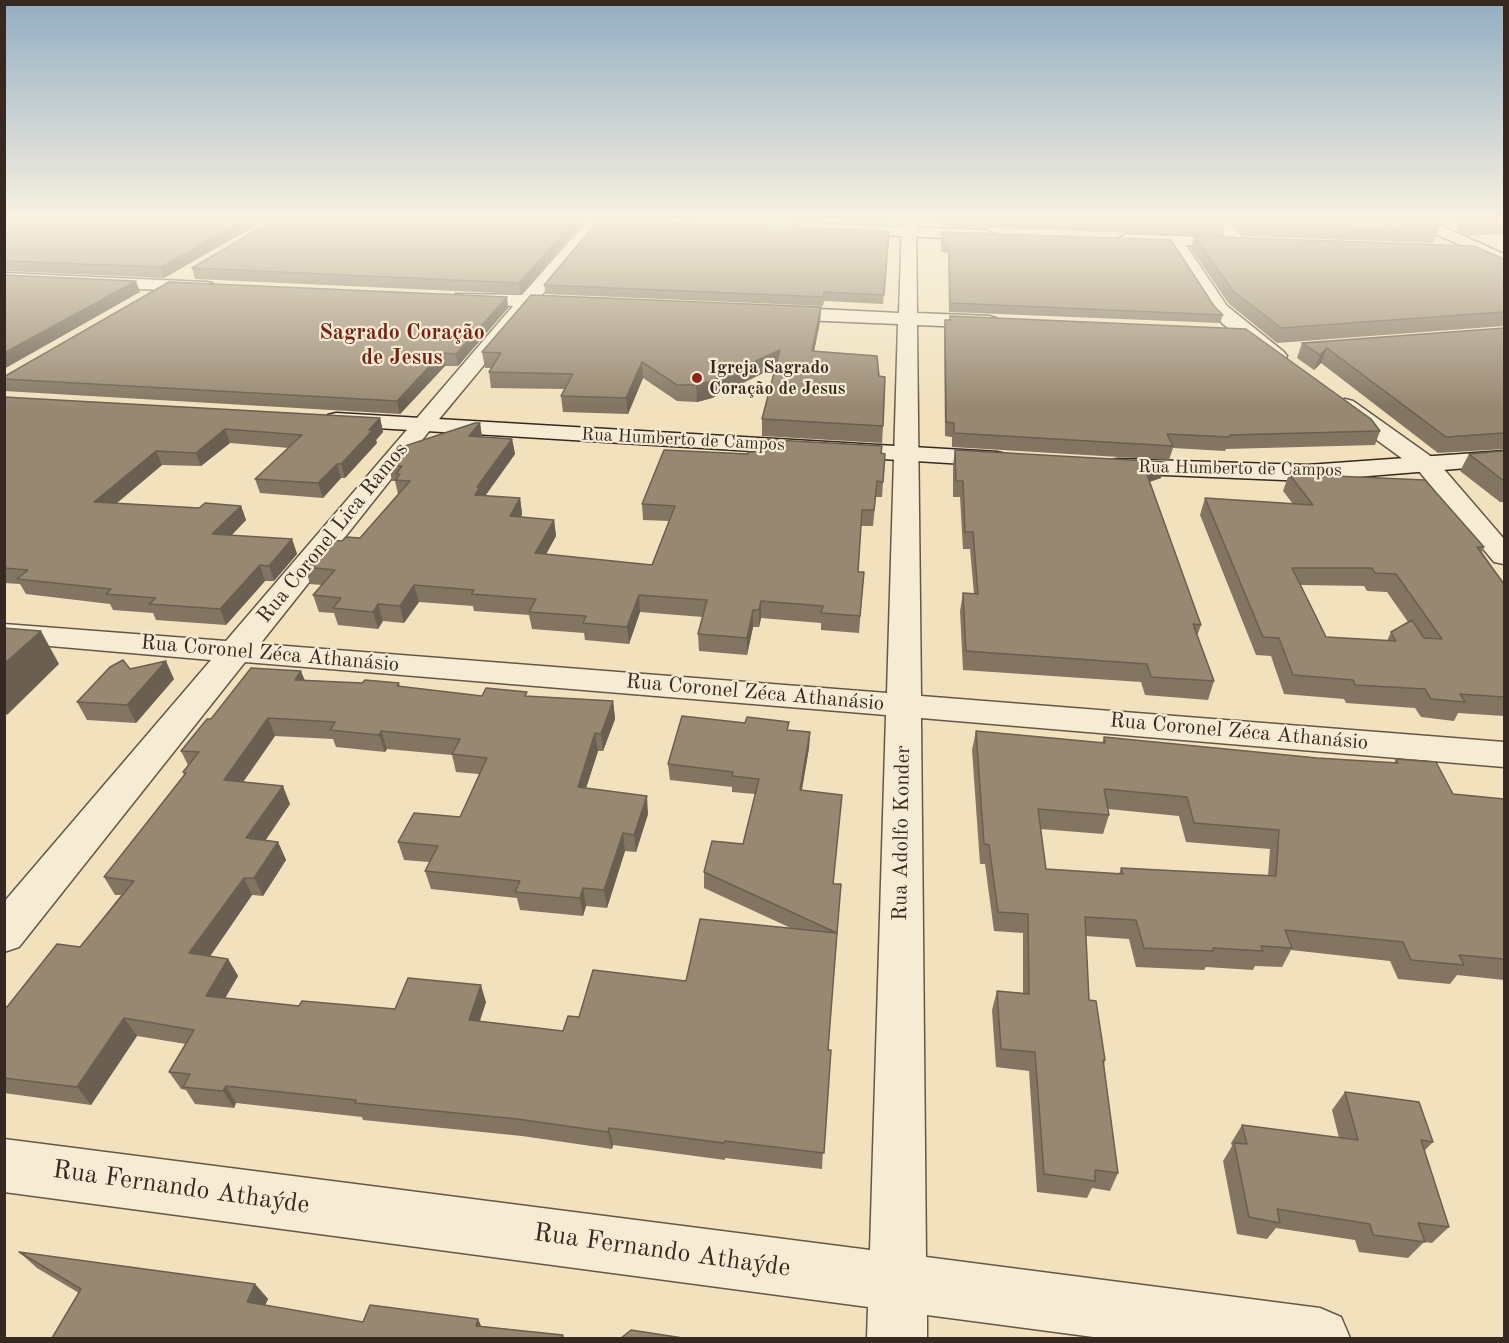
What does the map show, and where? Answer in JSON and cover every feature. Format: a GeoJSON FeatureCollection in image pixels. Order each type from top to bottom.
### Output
{"type":"FeatureCollection","features":[{"type":"Feature","properties":{"kind":"street"},"geometry":{"type":"LineString","coordinates":[[90,282],[228,288]]}},
{"type":"Feature","properties":{"kind":"street"},"geometry":{"type":"LineString","coordinates":[[138,303],[174,282]]}},
{"type":"Feature","properties":{"kind":"street","name":"Rua Coronel Lica Ramos"},"geometry":{"type":"LineString","coordinates":[[4,934],[422,425],[543,282]]}},
{"type":"Feature","properties":{"kind":"street","name":"Rua Adolfo Konder"},"geometry":{"type":"LineString","coordinates":[[897,1338],[908,282]]}},
{"type":"Feature","properties":{"kind":"street"},"geometry":{"type":"LineString","coordinates":[[1202,282],[1220,310],[1246,333],[1298,371]]}},
{"type":"Feature","properties":{"kind":"street"},"geometry":{"type":"LineString","coordinates":[[443,298],[586,304]]}},
{"type":"Feature","properties":{"kind":"street"},"geometry":{"type":"LineString","coordinates":[[765,312],[1001,322]]}},
{"type":"Feature","properties":{"kind":"street"},"geometry":{"type":"LineString","coordinates":[[1211,332],[1246,333]]}},
{"type":"Feature","properties":{"kind":"street"},"geometry":{"type":"LineString","coordinates":[[1271,351],[1294,349]]}},
{"type":"Feature","properties":{"kind":"street"},"geometry":{"type":"LineString","coordinates":[[1326,391],[1427,465],[1504,556]]}},
{"type":"Feature","properties":{"kind":"street","name":"Rua Humberto de Campos"},"geometry":{"type":"LineString","coordinates":[[312,418],[1023,460]]}},
{"type":"Feature","properties":{"kind":"street","name":"Rua Humberto de Campos"},"geometry":{"type":"LineString","coordinates":[[1093,464],[1258,473],[1337,471],[1504,458]]}},
{"type":"Feature","properties":{"kind":"street","name":"Rua Coronel Zéca Athanásio"},"geometry":{"type":"LineString","coordinates":[[4,633],[1504,754]]}},
{"type":"Feature","properties":{"kind":"street","name":"Rua Fernando Athaýde"},"geometry":{"type":"LineString","coordinates":[[4,1165],[1320,1338]]}},
{"type":"Feature","properties":{"kind":"building"},"geometry":{"type":"Polygon","coordinates":[[[4,282],[135,282],[4,353],[4,282]]]}},
{"type":"Feature","properties":{"kind":"building"},"geometry":{"type":"Polygon","coordinates":[[[169,282],[507,297],[456,354],[442,353],[397,401],[4,379],[4,376],[169,282]]]}},
{"type":"Feature","properties":{"kind":"building"},"geometry":{"type":"Polygon","coordinates":[[[547,282],[885,282],[884,295],[824,292],[823,297],[544,285],[547,282]]]}},
{"type":"Feature","properties":{"kind":"building"},"geometry":{"type":"Polygon","coordinates":[[[950,282],[1198,282],[1214,306],[1223,315],[950,303],[950,282]]]}},
{"type":"Feature","properties":{"kind":"building"},"geometry":{"type":"Polygon","coordinates":[[[1226,282],[1504,282],[1504,312],[1281,328],[1233,291],[1226,282]]]}},
{"type":"Feature","properties":{"kind":"building"},"geometry":{"type":"Polygon","coordinates":[[[531,295],[821,307],[812,351],[877,356],[879,376],[885,377],[883,426],[762,419],[780,350],[711,381],[696,385],[677,385],[642,362],[626,398],[561,396],[573,374],[489,372],[501,353],[482,352],[531,295]]]}},
{"type":"Feature","properties":{"kind":"building"},"geometry":{"type":"Polygon","coordinates":[[[950,316],[1246,329],[1371,419],[1380,431],[1230,435],[1230,437],[1167,434],[1173,446],[954,433],[954,423],[946,422],[945,320],[950,320],[950,316]]]}},
{"type":"Feature","properties":{"kind":"building"},"geometry":{"type":"Polygon","coordinates":[[[1504,328],[1504,433],[1446,437],[1327,348],[1320,355],[1302,343],[1504,328]]]}},
{"type":"Feature","properties":{"kind":"building"},"geometry":{"type":"Polygon","coordinates":[[[4,397],[380,418],[369,430],[373,430],[341,464],[337,464],[318,483],[255,479],[302,435],[225,429],[196,453],[156,451],[94,502],[199,508],[205,503],[241,506],[212,534],[292,539],[269,566],[260,565],[220,609],[149,604],[156,598],[106,594],[111,589],[17,579],[28,570],[4,568],[4,397]]]}},
{"type":"Feature","properties":{"kind":"building"},"geometry":{"type":"Polygon","coordinates":[[[480,423],[469,436],[512,439],[477,487],[480,487],[475,495],[520,498],[510,516],[554,520],[535,553],[652,565],[675,506],[642,504],[664,450],[748,454],[748,452],[754,452],[758,439],[882,446],[881,453],[885,454],[883,482],[877,481],[874,510],[862,510],[858,572],[864,572],[860,616],[821,613],[823,606],[761,601],[759,610],[753,610],[747,638],[698,634],[707,600],[639,595],[627,627],[583,623],[586,616],[529,612],[536,599],[471,594],[474,590],[414,585],[400,606],[378,604],[373,612],[333,608],[341,598],[313,595],[335,570],[305,567],[327,540],[342,541],[346,537],[360,538],[410,481],[395,480],[402,466],[389,466],[405,446],[480,423]]]}},
{"type":"Feature","properties":{"kind":"building"},"geometry":{"type":"Polygon","coordinates":[[[955,450],[1165,462],[1145,469],[1201,625],[1193,624],[1214,681],[1151,677],[1147,664],[966,651],[963,593],[978,594],[973,532],[965,532],[963,481],[956,481],[955,450]]]}},
{"type":"Feature","properties":{"kind":"building"},"geometry":{"type":"Polygon","coordinates":[[[1504,451],[1504,481],[1469,454],[1504,451]]]}},
{"type":"Feature","properties":{"kind":"building"},"geometry":{"type":"Polygon","coordinates":[[[1289,474],[1425,480],[1484,547],[1477,547],[1504,584],[1504,697],[1460,694],[1465,702],[1431,699],[1425,689],[1355,685],[1353,680],[1293,675],[1279,638],[1263,637],[1205,498],[1313,505],[1289,474]],[[1292,568],[1326,637],[1396,641],[1391,632],[1412,620],[1424,638],[1442,639],[1396,574],[1375,573],[1372,568],[1292,568]]]}},
{"type":"Feature","properties":{"kind":"building"},"geometry":{"type":"Polygon","coordinates":[[[4,628],[41,631],[4,664],[4,628]]]}},
{"type":"Feature","properties":{"kind":"building"},"geometry":{"type":"Polygon","coordinates":[[[123,660],[130,669],[166,661],[127,705],[77,702],[110,667],[123,660]]]}},
{"type":"Feature","properties":{"kind":"building"},"geometry":{"type":"Polygon","coordinates":[[[251,668],[301,671],[295,680],[362,683],[365,680],[482,696],[486,688],[527,692],[525,696],[613,701],[601,734],[595,733],[578,787],[647,796],[634,835],[623,833],[604,890],[583,888],[580,898],[515,892],[520,881],[425,871],[438,846],[398,842],[414,813],[460,817],[487,758],[452,754],[460,739],[381,731],[379,735],[330,730],[335,722],[268,718],[224,780],[283,786],[246,838],[278,842],[254,878],[244,878],[189,953],[228,959],[206,996],[299,1006],[302,1001],[395,1009],[408,978],[481,985],[469,1020],[563,1031],[568,1016],[579,1017],[593,970],[686,981],[700,919],[837,933],[828,1050],[831,1050],[824,1153],[609,1128],[608,1132],[517,1119],[355,1103],[356,1100],[226,1086],[223,1091],[183,1087],[190,1074],[169,1072],[194,1030],[124,1018],[77,1087],[4,1078],[4,1006],[7,1007],[57,944],[80,947],[134,881],[104,877],[186,773],[183,772],[199,752],[181,751],[207,719],[211,719],[251,668]]]}},
{"type":"Feature","properties":{"kind":"building"},"geometry":{"type":"Polygon","coordinates":[[[682,716],[745,723],[747,717],[789,722],[787,730],[810,732],[800,790],[842,795],[833,884],[841,884],[837,933],[704,872],[712,841],[743,844],[759,779],[732,776],[733,772],[668,764],[682,716]]]}},
{"type":"Feature","properties":{"kind":"building"},"geometry":{"type":"Polygon","coordinates":[[[976,731],[1105,743],[1104,737],[1317,758],[1398,763],[1396,759],[1436,762],[1453,794],[1504,799],[1504,959],[1459,955],[1464,965],[1411,960],[1403,942],[1285,930],[1292,948],[1261,946],[1263,951],[1213,948],[1213,951],[1144,948],[1136,920],[1085,917],[1089,1000],[1096,1001],[1118,1173],[1095,1170],[1095,1181],[1044,1174],[1035,1052],[1001,1049],[997,991],[1029,994],[1028,914],[998,912],[989,845],[984,844],[976,731]],[[1104,789],[1109,815],[1038,809],[1046,869],[1123,874],[1121,868],[1276,876],[1279,830],[1194,823],[1187,797],[1104,789]]]}},
{"type":"Feature","properties":{"kind":"building"},"geometry":{"type":"Polygon","coordinates":[[[1345,1092],[1419,1102],[1433,1142],[1421,1140],[1449,1227],[1418,1223],[1425,1242],[1373,1235],[1370,1224],[1277,1209],[1280,1223],[1249,1217],[1234,1143],[1247,1144],[1242,1125],[1358,1140],[1345,1092]]]}},
{"type":"Feature","properties":{"kind":"building"},"geometry":{"type":"Polygon","coordinates":[[[19,1252],[255,1284],[247,1302],[363,1322],[370,1305],[478,1319],[476,1326],[563,1335],[562,1338],[52,1338],[81,1289],[19,1252]]]}},
{"type":"Feature","properties":{"kind":"building"},"geometry":{"type":"Polygon","coordinates":[[[631,1330],[683,1338],[621,1338],[631,1330]]]}},
{"type":"Feature","properties":{"kind":"place","name":"Igreja Sagrado Coração de Jesus"},"geometry":{"type":"Point","coordinates":[697,378]}},
{"type":"Feature","properties":{"kind":"district","name":"Sagrado Coração de Jesus"},"geometry":{"type":"Point","coordinates":[402,346]}}]}
